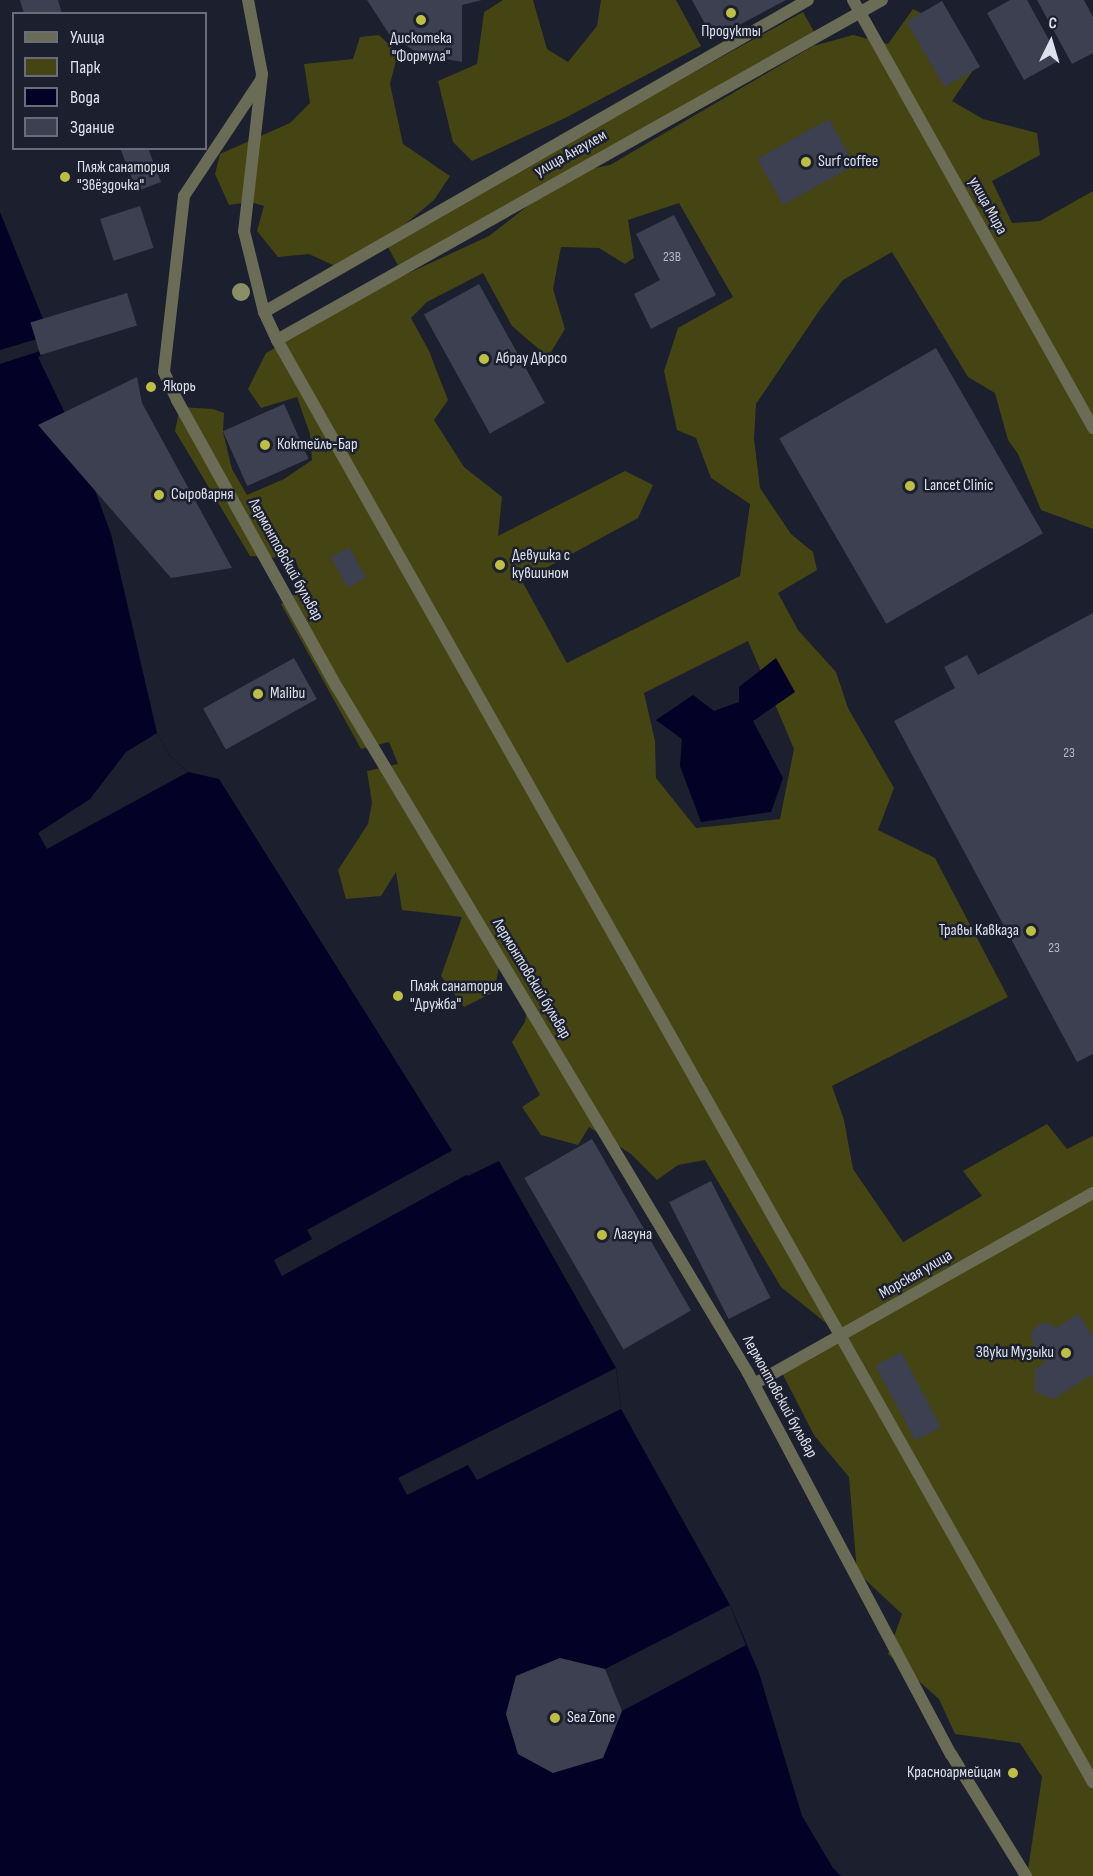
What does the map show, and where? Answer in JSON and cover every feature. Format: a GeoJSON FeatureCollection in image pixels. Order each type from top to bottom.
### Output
{"type":"FeatureCollection","features":[{"type":"Feature","properties":{"kind":"street"},"geometry":{"type":"LineString","coordinates":[[248,0],[261,80],[244,231],[264,312],[277,340],[816,1297],[842,1336],[1093,1782]]}},
{"type":"Feature","properties":{"kind":"street","name":"улица Ангулем"},"geometry":{"type":"LineString","coordinates":[[264,312],[808,0]]}},
{"type":"Feature","properties":{"kind":"street","name":"улица Мира"},"geometry":{"type":"LineString","coordinates":[[853,0],[1093,428]]}},
{"type":"Feature","properties":{"kind":"street","name":"улица Ангулем"},"geometry":{"type":"LineString","coordinates":[[277,340],[882,0]]}},
{"type":"Feature","properties":{"kind":"street","name":"Лермонтовский бульвар"},"geometry":{"type":"LineString","coordinates":[[261,80],[184,196],[164,372],[177,400],[337,687],[754,1384],[951,1754],[1026,1876]]}},
{"type":"Feature","properties":{"kind":"street","name":"Морская улица"},"geometry":{"type":"LineString","coordinates":[[754,1384],[1093,1193]]}},
{"type":"Feature","properties":{"kind":"green space"},"geometry":{"type":"Polygon","coordinates":[[[503,0],[533,0],[547,49],[568,62],[597,26],[601,0],[676,0],[701,46],[565,118],[472,161],[453,142],[438,81],[477,64],[484,12],[503,0]]]}},
{"type":"Feature","properties":{"kind":"green space"},"geometry":{"type":"Polygon","coordinates":[[[913,9],[957,31],[974,69],[952,101],[983,119],[1037,133],[1040,155],[992,181],[1012,223],[1040,221],[1093,191],[1093,529],[1041,510],[1018,454],[1008,440],[995,393],[968,377],[892,252],[843,280],[821,308],[756,404],[754,439],[760,488],[791,534],[813,552],[817,570],[778,593],[798,630],[836,672],[848,708],[894,788],[878,830],[935,858],[1008,997],[832,1086],[844,1120],[853,1169],[903,1242],[982,1196],[963,1171],[1047,1124],[1067,1149],[1093,1136],[1093,1876],[1027,1876],[1042,1777],[1020,1743],[955,1734],[939,1699],[888,1654],[902,1614],[857,1572],[849,1477],[814,1435],[782,1373],[841,1335],[781,1287],[705,1160],[678,1165],[657,1180],[631,1154],[589,1127],[578,1145],[541,1135],[522,1107],[540,1095],[512,1042],[525,1022],[529,996],[500,962],[494,992],[464,1007],[441,976],[462,917],[402,910],[396,872],[381,896],[346,899],[338,870],[368,824],[372,803],[367,771],[398,764],[389,742],[361,749],[281,604],[305,586],[295,559],[250,556],[175,431],[180,407],[213,409],[224,413],[223,432],[232,469],[247,495],[284,479],[312,460],[310,434],[297,397],[261,408],[248,389],[266,353],[398,278],[489,236],[534,201],[590,169],[610,165],[813,46],[853,35],[888,44],[913,9]],[[679,203],[628,220],[634,258],[625,264],[599,248],[561,247],[553,289],[565,329],[548,357],[512,326],[483,273],[427,302],[411,318],[429,351],[448,400],[434,420],[464,467],[502,497],[498,536],[625,471],[653,485],[638,518],[522,581],[567,663],[740,576],[750,504],[711,478],[696,438],[677,430],[664,371],[678,328],[733,297],[679,203]],[[748,641],[644,693],[655,741],[656,778],[696,828],[780,819],[794,749],[748,641]]]}},
{"type":"Feature","properties":{"kind":"green space"},"geometry":{"type":"Polygon","coordinates":[[[803,12],[815,34],[398,265],[386,243],[803,12]]]}},
{"type":"Feature","properties":{"kind":"green space"},"geometry":{"type":"Polygon","coordinates":[[[379,35],[398,53],[390,84],[403,144],[450,176],[434,200],[392,235],[335,266],[309,254],[278,257],[257,231],[264,206],[249,202],[229,205],[215,174],[220,154],[290,123],[310,103],[304,64],[353,59],[360,37],[379,35]]]}},
{"type":"Feature","properties":{"kind":"water"},"geometry":{"type":"Polygon","coordinates":[[[0,212],[43,319],[32,323],[42,355],[38,357],[73,430],[111,534],[157,733],[169,755],[188,772],[219,779],[468,1176],[499,1161],[616,1368],[621,1409],[730,1605],[759,1673],[802,1816],[833,1868],[841,1876],[0,1876],[0,212]]]}},
{"type":"Feature","properties":{"kind":"water"},"geometry":{"type":"Polygon","coordinates":[[[776,658],[795,692],[753,721],[783,778],[771,812],[701,822],[680,766],[682,739],[656,720],[693,695],[714,711],[739,702],[739,687],[776,658]]]}},
{"type":"Feature","properties":{"kind":"pier"},"geometry":{"type":"Polygon","coordinates":[[[37,339],[40,351],[0,364],[0,350],[37,339]]]}},
{"type":"Feature","properties":{"kind":"pier"},"geometry":{"type":"Polygon","coordinates":[[[157,733],[169,755],[188,772],[47,849],[38,833],[90,799],[126,752],[157,733]]]}},
{"type":"Feature","properties":{"kind":"pier"},"geometry":{"type":"Polygon","coordinates":[[[455,1149],[469,1173],[488,1163],[282,1276],[274,1260],[312,1239],[307,1230],[455,1149]]]}},
{"type":"Feature","properties":{"kind":"pier"},"geometry":{"type":"Polygon","coordinates":[[[616,1368],[621,1409],[477,1480],[468,1465],[407,1495],[398,1478],[616,1368]]]}},
{"type":"Feature","properties":{"kind":"pier"},"geometry":{"type":"Polygon","coordinates":[[[730,1605],[746,1645],[622,1711],[553,1773],[518,1754],[506,1714],[516,1676],[560,1658],[605,1669],[730,1605]]]}},
{"type":"Feature","properties":{"kind":"building"},"geometry":{"type":"Polygon","coordinates":[[[20,0],[58,0],[61,12],[23,12],[20,0]]]}},
{"type":"Feature","properties":{"kind":"building","name":"Дискотека \"Формула\""},"geometry":{"type":"Polygon","coordinates":[[[367,0],[482,0],[462,5],[462,62],[419,54],[389,34],[367,0]]]}},
{"type":"Feature","properties":{"kind":"building"},"geometry":{"type":"Polygon","coordinates":[[[692,0],[786,0],[713,39],[692,0]]]}},
{"type":"Feature","properties":{"kind":"building"},"geometry":{"type":"Polygon","coordinates":[[[1010,0],[1027,0],[1060,60],[1024,80],[987,13],[1010,0]]]}},
{"type":"Feature","properties":{"kind":"building"},"geometry":{"type":"Polygon","coordinates":[[[1037,0],[1084,0],[1093,17],[1093,53],[1072,64],[1037,0]]]}},
{"type":"Feature","properties":{"kind":"building"},"geometry":{"type":"Polygon","coordinates":[[[942,1],[980,67],[944,87],[906,22],[942,1]]]}},
{"type":"Feature","properties":{"kind":"building","name":"Surf coffee"},"geometry":{"type":"Polygon","coordinates":[[[829,119],[855,165],[783,205],[757,159],[829,119]]]}},
{"type":"Feature","properties":{"kind":"building"},"geometry":{"type":"Polygon","coordinates":[[[121,150],[149,150],[161,182],[137,191],[121,150]]]}},
{"type":"Feature","properties":{"kind":"building"},"geometry":{"type":"Polygon","coordinates":[[[140,206],[154,248],[114,261],[100,219],[140,206]]]}},
{"type":"Feature","properties":{"kind":"building"},"geometry":{"type":"Polygon","coordinates":[[[674,215],[716,295],[651,329],[634,294],[660,280],[636,234],[674,215]]]}},
{"type":"Feature","properties":{"kind":"building","name":"Абрау Дюрсо"},"geometry":{"type":"Polygon","coordinates":[[[479,284],[545,403],[490,433],[424,315],[479,284]]]}},
{"type":"Feature","properties":{"kind":"building"},"geometry":{"type":"Polygon","coordinates":[[[127,293],[137,326],[40,355],[30,323],[127,293]]]}},
{"type":"Feature","properties":{"kind":"building","name":"Lancet Clinic"},"geometry":{"type":"Polygon","coordinates":[[[936,348],[1043,533],[886,624],[779,439],[936,348]]]}},
{"type":"Feature","properties":{"kind":"building"},"geometry":{"type":"Polygon","coordinates":[[[137,377],[142,403],[232,568],[171,578],[38,425],[137,377]]]}},
{"type":"Feature","properties":{"kind":"building","name":"Коктейль-Бар"},"geometry":{"type":"Polygon","coordinates":[[[284,404],[308,459],[247,486],[223,431],[284,404]]]}},
{"type":"Feature","properties":{"kind":"building"},"geometry":{"type":"Polygon","coordinates":[[[349,547],[366,578],[348,588],[331,557],[349,547]]]}},
{"type":"Feature","properties":{"kind":"building"},"geometry":{"type":"Polygon","coordinates":[[[1093,613],[1093,1054],[1077,1062],[894,721],[955,688],[944,667],[967,655],[978,675],[1093,613]]]}},
{"type":"Feature","properties":{"kind":"building"},"geometry":{"type":"Polygon","coordinates":[[[294,658],[317,699],[226,750],[203,708],[294,658]]]}},
{"type":"Feature","properties":{"kind":"building"},"geometry":{"type":"Polygon","coordinates":[[[592,1139],[691,1310],[623,1349],[524,1178],[592,1139]]]}},
{"type":"Feature","properties":{"kind":"building"},"geometry":{"type":"Polygon","coordinates":[[[711,1181],[770,1298],[729,1319],[669,1202],[711,1181]]]}},
{"type":"Feature","properties":{"kind":"building","name":"Звуки Музыки"},"geometry":{"type":"Polygon","coordinates":[[[1078,1314],[1093,1336],[1093,1378],[1091,1375],[1054,1399],[1035,1392],[1035,1369],[1045,1363],[1033,1344],[1031,1334],[1037,1325],[1049,1322],[1056,1328],[1078,1314]]]}},
{"type":"Feature","properties":{"kind":"building"},"geometry":{"type":"Polygon","coordinates":[[[901,1352],[941,1427],[915,1441],[875,1366],[901,1352]]]}},
{"type":"Feature","properties":{"kind":"building"},"geometry":{"type":"Polygon","coordinates":[[[560,1658],[605,1669],[622,1711],[603,1758],[553,1773],[518,1754],[506,1714],[516,1676],[560,1658]]]}},
{"type":"Feature","properties":{"kind":"place","name":"Продукты"},"geometry":{"type":"Point","coordinates":[731,13]}},
{"type":"Feature","properties":{"kind":"place","name":"Дискотека \"Формула\""},"geometry":{"type":"Point","coordinates":[421,20]}},
{"type":"Feature","properties":{"kind":"place","name":"Surf coffee"},"geometry":{"type":"Point","coordinates":[806,162]}},
{"type":"Feature","properties":{"kind":"place","name":"Пляж санатория \"Звёздочка\""},"geometry":{"type":"Point","coordinates":[65,177]}},
{"type":"Feature","properties":{"kind":"place","name":"Абрау Дюрсо"},"geometry":{"type":"Point","coordinates":[484,359]}},
{"type":"Feature","properties":{"kind":"place","name":"Якорь"},"geometry":{"type":"Point","coordinates":[151,387]}},
{"type":"Feature","properties":{"kind":"place","name":"Коктейль-Бар"},"geometry":{"type":"Point","coordinates":[265,445]}},
{"type":"Feature","properties":{"kind":"place","name":"Lancet Clinic"},"geometry":{"type":"Point","coordinates":[910,486]}},
{"type":"Feature","properties":{"kind":"place","name":"Сыроварня"},"geometry":{"type":"Point","coordinates":[159,495]}},
{"type":"Feature","properties":{"kind":"place","name":"Девушка с кувшином"},"geometry":{"type":"Point","coordinates":[500,565]}},
{"type":"Feature","properties":{"kind":"place","name":"Malibu"},"geometry":{"type":"Point","coordinates":[258,694]}},
{"type":"Feature","properties":{"kind":"place","name":"Травы Кавказа"},"geometry":{"type":"Point","coordinates":[1031,931]}},
{"type":"Feature","properties":{"kind":"place","name":"Пляж санатория \"Дружба\""},"geometry":{"type":"Point","coordinates":[398,996]}},
{"type":"Feature","properties":{"kind":"place","name":"Лагуна"},"geometry":{"type":"Point","coordinates":[602,1235]}},
{"type":"Feature","properties":{"kind":"place","name":"Звуки Музыки"},"geometry":{"type":"Point","coordinates":[1066,1353]}},
{"type":"Feature","properties":{"kind":"place","name":"Sea Zone"},"geometry":{"type":"Point","coordinates":[555,1718]}},
{"type":"Feature","properties":{"kind":"place","name":"Красноармейцам"},"geometry":{"type":"Point","coordinates":[1013,1773]}}]}
